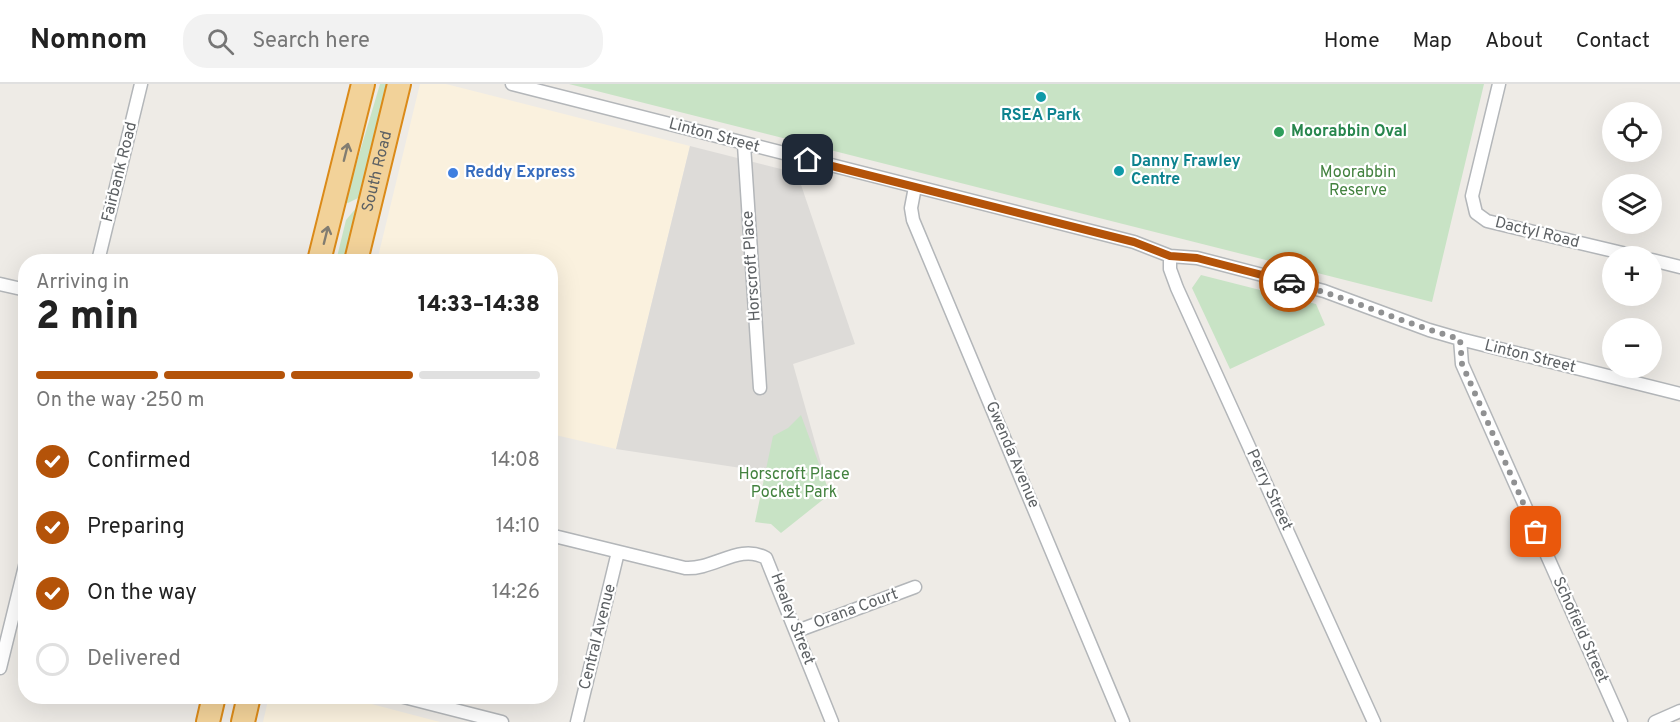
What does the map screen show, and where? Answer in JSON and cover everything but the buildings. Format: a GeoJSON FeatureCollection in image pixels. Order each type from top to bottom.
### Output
{"type":"FeatureCollection","features":[{"type":"Feature","properties":{"kind":"highway"},"geometry":{"type":"LineString","coordinates":[[322,254],[363,84]]}},
{"type":"Feature","properties":{"kind":"highway","name":"South Road"},"geometry":{"type":"LineString","coordinates":[[358,254],[399,84]]}},
{"type":"Feature","properties":{"kind":"highway"},"geometry":{"type":"LineString","coordinates":[[332,209],[357,203],[370,204]]}},
{"type":"Feature","properties":{"kind":"highway"},"geometry":{"type":"LineString","coordinates":[[208,722],[212,704]]}},
{"type":"Feature","properties":{"kind":"highway"},"geometry":{"type":"LineString","coordinates":[[243,722],[247,704]]}},
{"type":"Feature","properties":{"kind":"street","name":"Fairbank Road"},"geometry":{"type":"LineString","coordinates":[[100,254],[141,84]]}},
{"type":"Feature","properties":{"kind":"street","name":"Linton Street"},"geometry":{"type":"LineString","coordinates":[[512,84],[744,145],[1134,242],[1170,256],[1197,258],[1324,291],[1428,330],[1680,394]]}},
{"type":"Feature","properties":{"kind":"street","name":"Dactyl Road"},"geometry":{"type":"LineString","coordinates":[[1499,84],[1472,196],[1476,213],[1487,220],[1602,248]]}},
{"type":"Feature","properties":{"kind":"street","name":"Horscroft Place"},"geometry":{"type":"LineString","coordinates":[[744,145],[759,387]]}},
{"type":"Feature","properties":{"kind":"street","name":"Gwenda Avenue"},"geometry":{"type":"LineString","coordinates":[[915,187],[911,208],[913,220],[1123,722]]}},
{"type":"Feature","properties":{"kind":"street","name":"Perry Street"},"geometry":{"type":"LineString","coordinates":[[1170,256],[1170,269],[1177,288],[1374,722]]}},
{"type":"Feature","properties":{"kind":"street"},"geometry":{"type":"LineString","coordinates":[[1662,262],[1680,267]]}},
{"type":"Feature","properties":{"kind":"street"},"geometry":{"type":"LineString","coordinates":[[0,284],[18,288]]}},
{"type":"Feature","properties":{"kind":"street","name":"Schofield Street"},"geometry":{"type":"LineString","coordinates":[[1460,339],[1462,364],[1621,722]]}},
{"type":"Feature","properties":{"kind":"street","name":"Healey Street"},"geometry":{"type":"LineString","coordinates":[[558,538],[694,569],[746,552],[760,554],[771,564],[832,722]]}},
{"type":"Feature","properties":{"kind":"street","name":"Central Avenue"},"geometry":{"type":"LineString","coordinates":[[577,722],[618,552]]}},
{"type":"Feature","properties":{"kind":"street","name":"Orana Court"},"geometry":{"type":"LineString","coordinates":[[797,631],[915,587]]}},
{"type":"Feature","properties":{"kind":"street"},"geometry":{"type":"LineString","coordinates":[[0,668],[18,595]]}},
{"type":"Feature","properties":{"kind":"street"},"geometry":{"type":"LineString","coordinates":[[431,704],[502,722]]}},
{"type":"Feature","properties":{"kind":"street"},"geometry":{"type":"LineString","coordinates":[[1655,722],[1680,711]]}},
{"type":"Feature","properties":{"kind":"shaded area"},"geometry":{"type":"Polygon","coordinates":[[[420,84],[446,84],[690,146],[616,449],[558,436],[558,254],[379,254],[420,84]]]}},
{"type":"Feature","properties":{"kind":"shaded area"},"geometry":{"type":"Polygon","coordinates":[[[690,146],[797,173],[855,344],[793,364],[826,481],[616,449],[690,146]]]}},
{"type":"Feature","properties":{"kind":"shaded area"},"geometry":{"type":"Polygon","coordinates":[[[267,704],[371,704],[440,722],[263,722],[267,704]]]}},
{"type":"Feature","properties":{"kind":"green space"},"geometry":{"type":"Polygon","coordinates":[[[380,84],[389,84],[362,196],[348,203],[345,202],[380,84]]]}},
{"type":"Feature","properties":{"kind":"green space","name":"Moorabbin Reserve"},"geometry":{"type":"Polygon","coordinates":[[[569,84],[1484,84],[1432,302],[569,84]]]}},
{"type":"Feature","properties":{"kind":"green space"},"geometry":{"type":"Polygon","coordinates":[[[357,207],[360,208],[349,254],[338,254],[346,220],[357,207]]]}},
{"type":"Feature","properties":{"kind":"green space"},"geometry":{"type":"Polygon","coordinates":[[[1201,275],[1316,304],[1325,325],[1230,369],[1192,288],[1201,275]]]}},
{"type":"Feature","properties":{"kind":"green space","name":"Horscroft Place Pocket Park"},"geometry":{"type":"Polygon","coordinates":[[[801,415],[830,494],[781,533],[771,524],[755,522],[773,436],[788,428],[801,415]]]}},
{"type":"Feature","properties":{"kind":"way so far"},"geometry":{"type":"LineString","coordinates":[[1289,282],[1324,291],[1428,330],[1460,339],[1459,354],[1462,364],[1536,532]]}},
{"type":"Feature","properties":{"kind":"place","name":"RSEA Park"},"geometry":{"type":"Point","coordinates":[1041,97]}},
{"type":"Feature","properties":{"kind":"place","name":"Moorabbin Oval"},"geometry":{"type":"Point","coordinates":[1279,132]}},
{"type":"Feature","properties":{"kind":"place","name":"Danny Frawley Centre"},"geometry":{"type":"Point","coordinates":[1119,171]}},
{"type":"Feature","properties":{"kind":"place","name":"Reddy Express"},"geometry":{"type":"Point","coordinates":[453,173]}},
{"type":"Feature","properties":{"kind":"route"},"geometry":{"type":"LineString","coordinates":[[808,160],[1134,242],[1162,254],[1197,258],[1289,282]]}}]}
